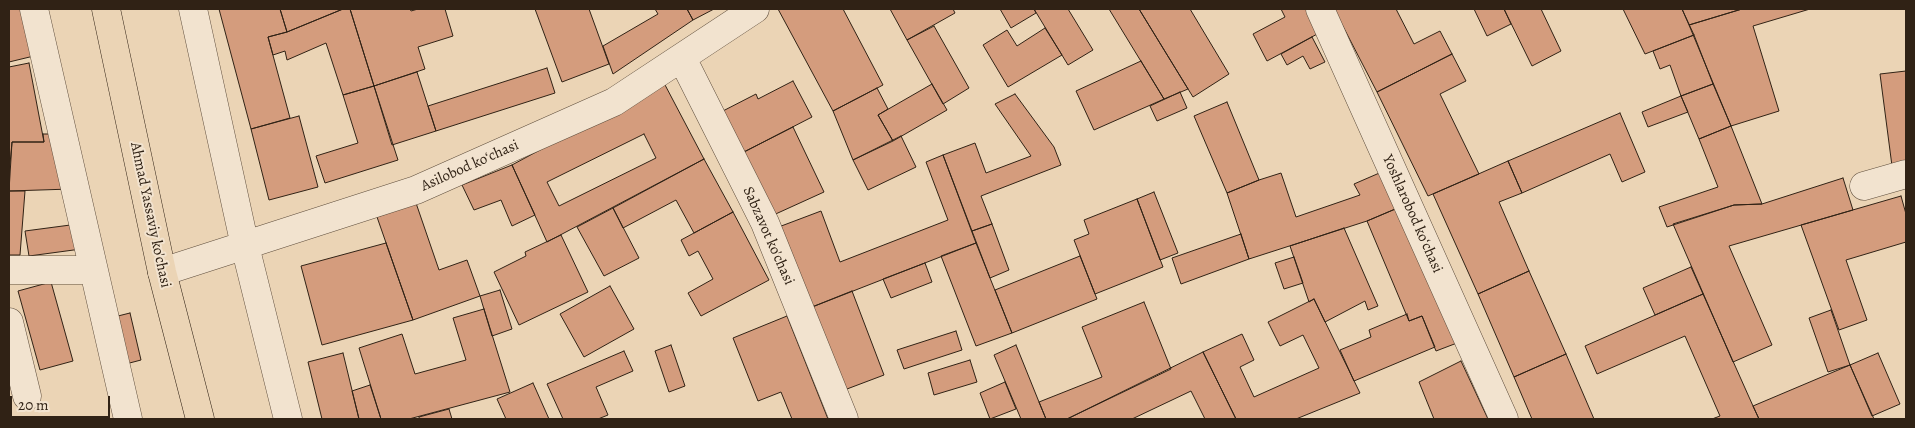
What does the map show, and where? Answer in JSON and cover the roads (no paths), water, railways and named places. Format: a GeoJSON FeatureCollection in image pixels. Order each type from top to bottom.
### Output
{"type":"FeatureCollection","features":[{"type":"Feature","properties":{"kind":"main road","name":"Ahmad Yassaviy ko'chasi"},"geometry":{"type":"LineString","coordinates":[[106,9],[162,272],[200,419]]}},
{"type":"Feature","properties":{"kind":"street"},"geometry":{"type":"LineString","coordinates":[[34,9],[72,168],[93,270],[128,419]]}},
{"type":"Feature","properties":{"kind":"street"},"geometry":{"type":"LineString","coordinates":[[193,9],[245,246],[288,419]]}},
{"type":"Feature","properties":{"kind":"street","name":"Asilobod koʻchasi"},"geometry":{"type":"LineString","coordinates":[[162,272],[416,190],[614,102],[755,9]]}},
{"type":"Feature","properties":{"kind":"street","name":"Yoshlarobod koʻchasi"},"geometry":{"type":"LineString","coordinates":[[1320,9],[1504,419]]}},
{"type":"Feature","properties":{"kind":"street","name":"Sabzavot ko'chasi"},"geometry":{"type":"LineString","coordinates":[[682,58],[765,223],[844,419]]}},
{"type":"Feature","properties":{"kind":"street"},"geometry":{"type":"LineString","coordinates":[[1864,186],[1906,174]]}},
{"type":"Feature","properties":{"kind":"street"},"geometry":{"type":"LineString","coordinates":[[9,270],[93,270]]}},
{"type":"Feature","properties":{"kind":"street"},"geometry":{"type":"LineString","coordinates":[[9,322],[27,396]]}}]}
